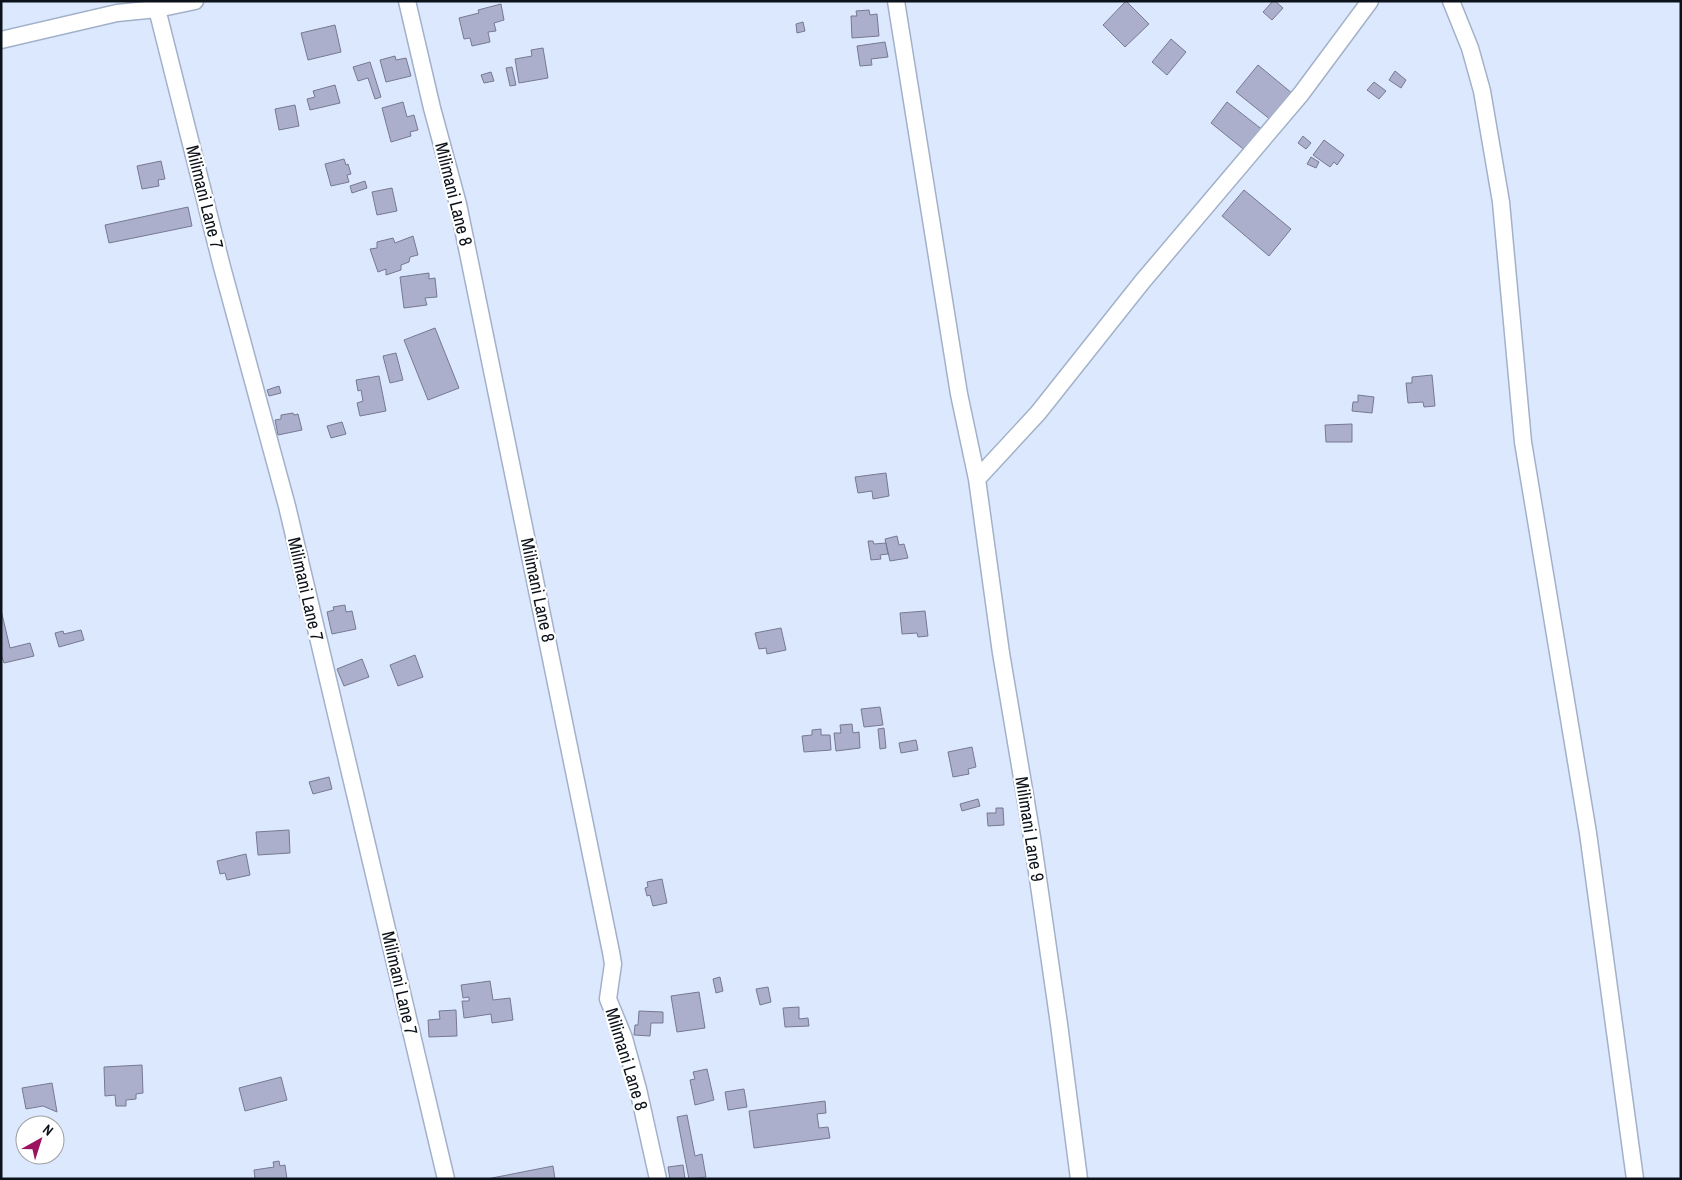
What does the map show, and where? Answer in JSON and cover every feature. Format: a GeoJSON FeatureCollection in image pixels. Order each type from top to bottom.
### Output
{"type":"FeatureCollection","features":[{"type":"Feature","properties":{"kind":"street"},"geometry":{"type":"LineString","coordinates":[[1,40],[156,5],[195,1]]}},
{"type":"Feature","properties":{"kind":"street","name":"Milimani Lane 8"},"geometry":{"type":"LineString","coordinates":[[407,1],[462,223],[611,952],[613,964],[608,999],[624,1038],[638,1089],[658,1179]]}},
{"type":"Feature","properties":{"kind":"street","name":"Milimani Lane 9"},"geometry":{"type":"LineString","coordinates":[[896,1],[959,394],[977,479],[1001,653],[1032,837],[1079,1179]]}},
{"type":"Feature","properties":{"kind":"street"},"geometry":{"type":"LineString","coordinates":[[977,479],[1038,413],[1142,282],[1302,94],[1370,1]]}},
{"type":"Feature","properties":{"kind":"street"},"geometry":{"type":"LineString","coordinates":[[1451,1],[1470,48],[1482,92],[1502,202],[1523,442],[1588,833],[1635,1179]]}},
{"type":"Feature","properties":{"kind":"street","name":"Milimani Lane 7"},"geometry":{"type":"LineString","coordinates":[[156,5],[222,267],[287,506],[446,1179]]}},
{"type":"Feature","properties":{"kind":"building"},"geometry":{"type":"Polygon","coordinates":[[[1126,1],[1149,24],[1125,47],[1103,25],[1126,1]]]}},
{"type":"Feature","properties":{"kind":"building"},"geometry":{"type":"Polygon","coordinates":[[[1273,1],[1283,8],[1272,20],[1263,12],[1273,1]]]}},
{"type":"Feature","properties":{"kind":"building"},"geometry":{"type":"Polygon","coordinates":[[[501,4],[504,20],[494,23],[496,31],[488,32],[490,42],[472,46],[470,38],[464,39],[459,18],[479,13],[478,10],[501,4]]]}},
{"type":"Feature","properties":{"kind":"building"},"geometry":{"type":"Polygon","coordinates":[[[869,10],[870,15],[877,14],[879,36],[852,38],[851,16],[857,16],[856,11],[869,10]]]}},
{"type":"Feature","properties":{"kind":"building"},"geometry":{"type":"Polygon","coordinates":[[[803,22],[805,31],[797,33],[796,24],[803,22]]]}},
{"type":"Feature","properties":{"kind":"building"},"geometry":{"type":"Polygon","coordinates":[[[335,25],[341,52],[308,60],[301,33],[335,25]]]}},
{"type":"Feature","properties":{"kind":"building"},"geometry":{"type":"Polygon","coordinates":[[[1171,39],[1186,52],[1167,75],[1152,62],[1171,39]]]}},
{"type":"Feature","properties":{"kind":"building"},"geometry":{"type":"Polygon","coordinates":[[[885,42],[888,57],[871,59],[872,65],[860,66],[857,46],[885,42]]]}},
{"type":"Feature","properties":{"kind":"building"},"geometry":{"type":"Polygon","coordinates":[[[543,48],[548,78],[519,83],[515,59],[532,56],[531,50],[543,48]]]}},
{"type":"Feature","properties":{"kind":"building"},"geometry":{"type":"Polygon","coordinates":[[[395,56],[396,60],[406,58],[411,76],[386,82],[380,60],[395,56]]]}},
{"type":"Feature","properties":{"kind":"building"},"geometry":{"type":"Polygon","coordinates":[[[370,62],[381,97],[375,99],[368,78],[358,81],[353,67],[370,62]]]}},
{"type":"Feature","properties":{"kind":"building"},"geometry":{"type":"Polygon","coordinates":[[[1258,65],[1293,94],[1271,120],[1236,92],[1258,65]]]}},
{"type":"Feature","properties":{"kind":"building"},"geometry":{"type":"Polygon","coordinates":[[[512,67],[516,85],[510,86],[506,68],[512,67]]]}},
{"type":"Feature","properties":{"kind":"building"},"geometry":{"type":"Polygon","coordinates":[[[1395,71],[1406,80],[1401,88],[1389,80],[1395,71]]]}},
{"type":"Feature","properties":{"kind":"building"},"geometry":{"type":"Polygon","coordinates":[[[491,72],[494,81],[484,83],[481,75],[491,72]]]}},
{"type":"Feature","properties":{"kind":"building"},"geometry":{"type":"Polygon","coordinates":[[[1374,82],[1386,91],[1379,99],[1367,90],[1374,82]]]}},
{"type":"Feature","properties":{"kind":"building"},"geometry":{"type":"Polygon","coordinates":[[[335,85],[340,103],[310,110],[307,99],[315,97],[313,91],[335,85]]]}},
{"type":"Feature","properties":{"kind":"building"},"geometry":{"type":"Polygon","coordinates":[[[403,102],[407,117],[414,115],[418,130],[410,132],[411,136],[391,142],[382,108],[403,102]]]}},
{"type":"Feature","properties":{"kind":"building"},"geometry":{"type":"Polygon","coordinates":[[[1227,102],[1264,131],[1247,152],[1211,123],[1227,102]]]}},
{"type":"Feature","properties":{"kind":"building"},"geometry":{"type":"Polygon","coordinates":[[[295,105],[299,126],[279,130],[275,109],[295,105]]]}},
{"type":"Feature","properties":{"kind":"building"},"geometry":{"type":"Polygon","coordinates":[[[1303,136],[1311,143],[1306,149],[1298,143],[1303,136]]]}},
{"type":"Feature","properties":{"kind":"building"},"geometry":{"type":"Polygon","coordinates":[[[1324,140],[1344,155],[1337,165],[1334,162],[1330,167],[1313,155],[1324,140]]]}},
{"type":"Feature","properties":{"kind":"building"},"geometry":{"type":"Polygon","coordinates":[[[1311,157],[1319,162],[1316,168],[1307,164],[1311,157]]]}},
{"type":"Feature","properties":{"kind":"building"},"geometry":{"type":"Polygon","coordinates":[[[344,159],[346,165],[348,164],[351,174],[347,175],[349,182],[331,186],[325,164],[344,159]]]}},
{"type":"Feature","properties":{"kind":"building"},"geometry":{"type":"Polygon","coordinates":[[[161,161],[165,179],[158,180],[159,186],[142,189],[137,166],[161,161]]]}},
{"type":"Feature","properties":{"kind":"building"},"geometry":{"type":"Polygon","coordinates":[[[365,181],[367,188],[352,193],[350,186],[365,181]]]}},
{"type":"Feature","properties":{"kind":"building"},"geometry":{"type":"Polygon","coordinates":[[[392,188],[397,211],[377,215],[372,192],[392,188]]]}},
{"type":"Feature","properties":{"kind":"building"},"geometry":{"type":"Polygon","coordinates":[[[1244,190],[1291,229],[1269,256],[1222,216],[1244,190]]]}},
{"type":"Feature","properties":{"kind":"building"},"geometry":{"type":"Polygon","coordinates":[[[188,207],[192,226],[109,243],[105,225],[188,207]]]}},
{"type":"Feature","properties":{"kind":"building"},"geometry":{"type":"Polygon","coordinates":[[[413,236],[418,255],[410,257],[409,262],[401,265],[401,270],[386,275],[386,269],[378,272],[370,249],[377,248],[377,242],[393,238],[395,243],[413,236]]]}},
{"type":"Feature","properties":{"kind":"building"},"geometry":{"type":"Polygon","coordinates":[[[429,273],[429,279],[435,278],[437,297],[425,298],[427,305],[404,308],[400,277],[429,273]]]}},
{"type":"Feature","properties":{"kind":"building"},"geometry":{"type":"Polygon","coordinates":[[[435,328],[459,388],[428,400],[404,340],[435,328]]]}},
{"type":"Feature","properties":{"kind":"building"},"geometry":{"type":"Polygon","coordinates":[[[396,353],[403,380],[390,383],[383,356],[396,353]]]}},
{"type":"Feature","properties":{"kind":"building"},"geometry":{"type":"Polygon","coordinates":[[[1432,375],[1435,406],[1424,407],[1423,402],[1408,403],[1406,383],[1412,383],[1412,377],[1432,375]]]}},
{"type":"Feature","properties":{"kind":"building"},"geometry":{"type":"Polygon","coordinates":[[[379,376],[386,411],[360,416],[357,403],[363,401],[361,390],[358,391],[356,380],[379,376]]]}},
{"type":"Feature","properties":{"kind":"building"},"geometry":{"type":"Polygon","coordinates":[[[279,386],[281,393],[269,396],[267,390],[279,386]]]}},
{"type":"Feature","properties":{"kind":"building"},"geometry":{"type":"Polygon","coordinates":[[[1358,395],[1374,397],[1372,413],[1352,411],[1353,402],[1358,402],[1358,395]]]}},
{"type":"Feature","properties":{"kind":"building"},"geometry":{"type":"Polygon","coordinates":[[[293,413],[294,415],[298,414],[302,430],[278,435],[275,420],[281,419],[281,415],[293,413]]]}},
{"type":"Feature","properties":{"kind":"building"},"geometry":{"type":"Polygon","coordinates":[[[342,422],[346,434],[331,438],[327,426],[342,422]]]}},
{"type":"Feature","properties":{"kind":"building"},"geometry":{"type":"Polygon","coordinates":[[[1352,424],[1352,442],[1326,442],[1325,425],[1352,424]]]}},
{"type":"Feature","properties":{"kind":"building"},"geometry":{"type":"Polygon","coordinates":[[[886,473],[889,496],[873,499],[872,491],[858,493],[855,477],[886,473]]]}},
{"type":"Feature","properties":{"kind":"building"},"geometry":{"type":"Polygon","coordinates":[[[897,536],[899,545],[904,544],[908,558],[890,561],[885,539],[897,536]]]}},
{"type":"Feature","properties":{"kind":"building"},"geometry":{"type":"Polygon","coordinates":[[[868,541],[873,541],[874,544],[886,543],[888,554],[880,555],[881,559],[871,560],[868,541]]]}},
{"type":"Feature","properties":{"kind":"building"},"geometry":{"type":"Polygon","coordinates":[[[345,605],[346,612],[352,611],[356,629],[332,634],[327,612],[334,610],[333,607],[345,605]]]}},
{"type":"Feature","properties":{"kind":"building"},"geometry":{"type":"Polygon","coordinates":[[[1,610],[10,648],[30,643],[34,656],[4,663],[1,654],[1,610]]]}},
{"type":"Feature","properties":{"kind":"building"},"geometry":{"type":"Polygon","coordinates":[[[925,611],[928,636],[918,637],[917,633],[902,634],[900,613],[925,611]]]}},
{"type":"Feature","properties":{"kind":"building"},"geometry":{"type":"Polygon","coordinates":[[[781,628],[786,650],[767,654],[766,648],[759,649],[755,633],[781,628]]]}},
{"type":"Feature","properties":{"kind":"building"},"geometry":{"type":"Polygon","coordinates":[[[81,630],[84,640],[59,647],[55,633],[63,631],[64,634],[81,630]]]}},
{"type":"Feature","properties":{"kind":"building"},"geometry":{"type":"Polygon","coordinates":[[[415,655],[423,677],[398,686],[390,665],[415,655]]]}},
{"type":"Feature","properties":{"kind":"building"},"geometry":{"type":"Polygon","coordinates":[[[362,659],[369,677],[344,686],[337,669],[362,659]]]}},
{"type":"Feature","properties":{"kind":"building"},"geometry":{"type":"Polygon","coordinates":[[[880,707],[883,725],[864,727],[861,709],[880,707]]]}},
{"type":"Feature","properties":{"kind":"building"},"geometry":{"type":"Polygon","coordinates":[[[852,724],[853,733],[859,732],[860,748],[836,751],[834,733],[841,733],[840,725],[852,724]]]}},
{"type":"Feature","properties":{"kind":"building"},"geometry":{"type":"Polygon","coordinates":[[[884,728],[886,748],[880,749],[878,729],[884,728]]]}},
{"type":"Feature","properties":{"kind":"building"},"geometry":{"type":"Polygon","coordinates":[[[821,729],[821,735],[830,735],[831,750],[804,752],[802,736],[812,735],[812,730],[821,729]]]}},
{"type":"Feature","properties":{"kind":"building"},"geometry":{"type":"Polygon","coordinates":[[[916,740],[918,750],[901,753],[899,743],[916,740]]]}},
{"type":"Feature","properties":{"kind":"building"},"geometry":{"type":"Polygon","coordinates":[[[972,747],[976,767],[968,769],[969,774],[953,777],[948,752],[972,747]]]}},
{"type":"Feature","properties":{"kind":"building"},"geometry":{"type":"Polygon","coordinates":[[[329,777],[332,789],[313,794],[309,782],[329,777]]]}},
{"type":"Feature","properties":{"kind":"building"},"geometry":{"type":"Polygon","coordinates":[[[978,799],[980,806],[962,811],[960,804],[978,799]]]}},
{"type":"Feature","properties":{"kind":"building"},"geometry":{"type":"Polygon","coordinates":[[[996,808],[1003,808],[1004,825],[988,826],[987,813],[996,813],[996,808]]]}},
{"type":"Feature","properties":{"kind":"building"},"geometry":{"type":"Polygon","coordinates":[[[289,830],[290,853],[258,855],[256,832],[289,830]]]}},
{"type":"Feature","properties":{"kind":"building"},"geometry":{"type":"Polygon","coordinates":[[[246,854],[250,875],[227,880],[225,873],[220,874],[217,861],[246,854]]]}},
{"type":"Feature","properties":{"kind":"building"},"geometry":{"type":"Polygon","coordinates":[[[662,879],[667,903],[653,906],[650,895],[647,896],[645,888],[648,887],[647,882],[662,879]]]}},
{"type":"Feature","properties":{"kind":"building"},"geometry":{"type":"Polygon","coordinates":[[[720,977],[723,991],[716,993],[713,979],[720,977]]]}},
{"type":"Feature","properties":{"kind":"building"},"geometry":{"type":"Polygon","coordinates":[[[490,981],[493,1000],[510,998],[513,1020],[492,1023],[491,1014],[464,1018],[462,1001],[469,1001],[469,997],[463,998],[461,985],[490,981]]]}},
{"type":"Feature","properties":{"kind":"building"},"geometry":{"type":"Polygon","coordinates":[[[768,987],[771,1002],[760,1005],[756,989],[768,987]]]}},
{"type":"Feature","properties":{"kind":"building"},"geometry":{"type":"Polygon","coordinates":[[[699,992],[705,1028],[677,1032],[671,996],[699,992]]]}},
{"type":"Feature","properties":{"kind":"building"},"geometry":{"type":"Polygon","coordinates":[[[799,1007],[799,1019],[808,1018],[809,1026],[785,1027],[783,1008],[799,1007]]]}},
{"type":"Feature","properties":{"kind":"building"},"geometry":{"type":"Polygon","coordinates":[[[456,1010],[457,1036],[429,1037],[428,1020],[440,1019],[439,1011],[456,1010]]]}},
{"type":"Feature","properties":{"kind":"building"},"geometry":{"type":"Polygon","coordinates":[[[639,1011],[663,1012],[663,1023],[651,1023],[650,1036],[634,1035],[635,1025],[638,1025],[639,1011]]]}},
{"type":"Feature","properties":{"kind":"building"},"geometry":{"type":"Polygon","coordinates":[[[142,1065],[143,1093],[136,1094],[136,1099],[126,1100],[126,1106],[116,1106],[115,1095],[105,1096],[104,1067],[142,1065]]]}},
{"type":"Feature","properties":{"kind":"building"},"geometry":{"type":"Polygon","coordinates":[[[707,1069],[714,1100],[695,1105],[690,1080],[695,1079],[693,1072],[707,1069]]]}},
{"type":"Feature","properties":{"kind":"building"},"geometry":{"type":"Polygon","coordinates":[[[281,1077],[287,1100],[245,1111],[239,1088],[281,1077]]]}},
{"type":"Feature","properties":{"kind":"building"},"geometry":{"type":"Polygon","coordinates":[[[52,1083],[57,1112],[43,1106],[26,1109],[22,1088],[52,1083]]]}},
{"type":"Feature","properties":{"kind":"building"},"geometry":{"type":"Polygon","coordinates":[[[744,1089],[747,1107],[728,1110],[725,1092],[744,1089]]]}},
{"type":"Feature","properties":{"kind":"building"},"geometry":{"type":"Polygon","coordinates":[[[825,1101],[826,1113],[817,1114],[819,1128],[828,1127],[830,1138],[754,1148],[749,1111],[825,1101]]]}},
{"type":"Feature","properties":{"kind":"building"},"geometry":{"type":"Polygon","coordinates":[[[687,1115],[695,1156],[702,1154],[706,1177],[689,1179],[677,1117],[687,1115]]]}},
{"type":"Feature","properties":{"kind":"building"},"geometry":{"type":"Polygon","coordinates":[[[279,1161],[280,1166],[285,1165],[287,1179],[255,1179],[254,1170],[274,1167],[273,1162],[279,1161]]]}},
{"type":"Feature","properties":{"kind":"building"},"geometry":{"type":"Polygon","coordinates":[[[683,1165],[685,1179],[670,1179],[668,1167],[683,1165]]]}},
{"type":"Feature","properties":{"kind":"building"},"geometry":{"type":"Polygon","coordinates":[[[553,1166],[555,1179],[487,1179],[553,1166]]]}}]}
